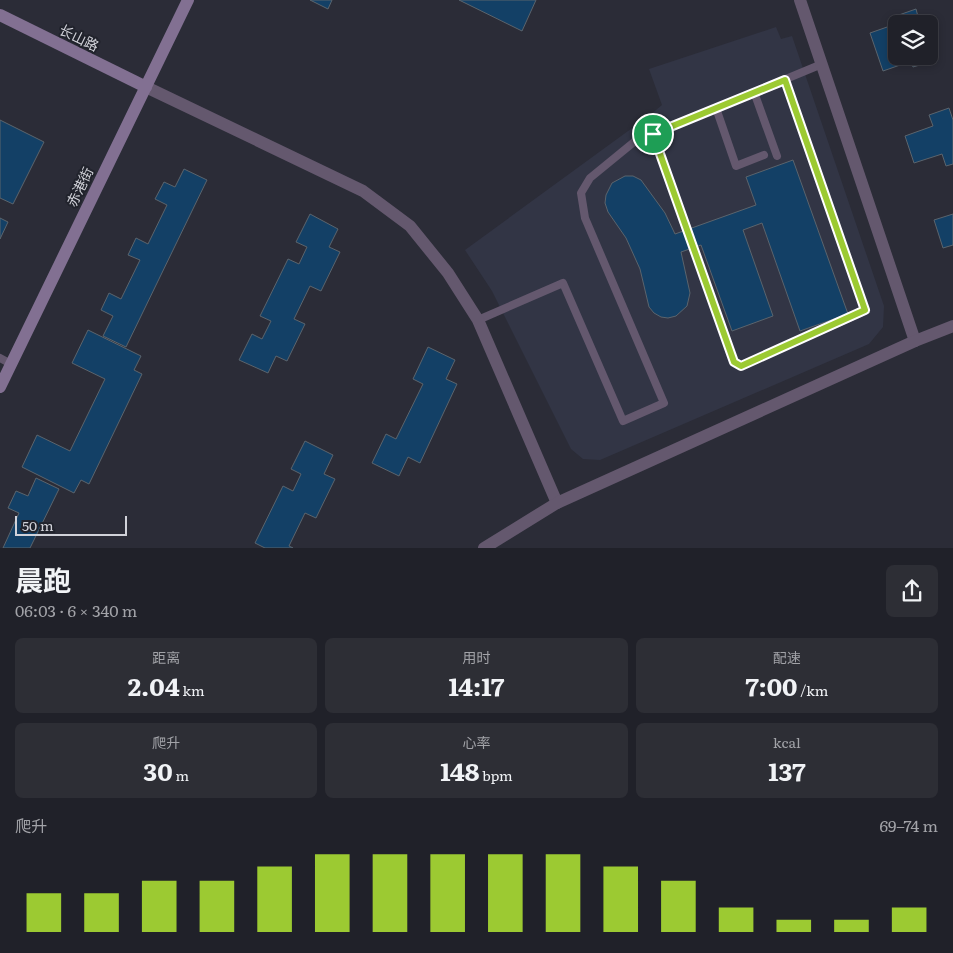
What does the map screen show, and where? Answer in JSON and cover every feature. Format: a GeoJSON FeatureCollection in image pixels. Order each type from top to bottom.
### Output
{"type":"FeatureCollection","features":[{"type":"Feature","properties":{"kind":"street","name":"赤港街"},"geometry":{"type":"LineString","coordinates":[[0,387],[6,361],[146,87],[188,0]]}},
{"type":"Feature","properties":{"kind":"street"},"geometry":{"type":"LineString","coordinates":[[800,0],[915,341]]}},
{"type":"Feature","properties":{"kind":"street","name":"长山路"},"geometry":{"type":"LineString","coordinates":[[0,16],[146,87]]}},
{"type":"Feature","properties":{"kind":"street"},"geometry":{"type":"LineString","coordinates":[[146,87],[364,191],[410,226],[448,273],[478,320],[557,502]]}},
{"type":"Feature","properties":{"kind":"street"},"geometry":{"type":"LineString","coordinates":[[484,548],[557,502],[915,341],[953,326]]}},
{"type":"Feature","properties":{"kind":"lane"},"geometry":{"type":"LineString","coordinates":[[478,320],[563,283],[623,421],[664,403],[585,218],[581,193],[590,178],[634,142],[822,64]]}},
{"type":"Feature","properties":{"kind":"lane"},"geometry":{"type":"LineString","coordinates":[[653,134],[734,362],[741,366],[865,310],[785,80]]}},
{"type":"Feature","properties":{"kind":"lane"},"geometry":{"type":"LineString","coordinates":[[754,92],[777,156]]}},
{"type":"Feature","properties":{"kind":"lane"},"geometry":{"type":"LineString","coordinates":[[716,108],[736,166],[764,156]]}},
{"type":"Feature","properties":{"kind":"shaded area"},"geometry":{"type":"Polygon","coordinates":[[[776,27],[781,39],[792,36],[884,306],[883,327],[869,344],[600,460],[583,459],[571,449],[492,291],[465,250],[662,105],[649,69],[776,27]]]}},
{"type":"Feature","properties":{"kind":"building"},"geometry":{"type":"Polygon","coordinates":[[[310,0],[332,0],[328,9],[310,0]]]}},
{"type":"Feature","properties":{"kind":"building"},"geometry":{"type":"Polygon","coordinates":[[[459,0],[536,0],[522,31],[459,0]]]}},
{"type":"Feature","properties":{"kind":"building"},"geometry":{"type":"Polygon","coordinates":[[[916,9],[918,15],[899,15],[916,9]]]}},
{"type":"Feature","properties":{"kind":"building"},"geometry":{"type":"Polygon","coordinates":[[[888,27],[888,65],[900,65],[883,71],[870,33],[888,27]]]}},
{"type":"Feature","properties":{"kind":"building"},"geometry":{"type":"Polygon","coordinates":[[[949,108],[953,120],[953,164],[946,166],[942,154],[914,163],[905,136],[933,126],[929,115],[949,108]]]}},
{"type":"Feature","properties":{"kind":"building"},"geometry":{"type":"Polygon","coordinates":[[[0,120],[44,142],[13,204],[0,198],[0,120]]]}},
{"type":"Feature","properties":{"kind":"building"},"geometry":{"type":"Polygon","coordinates":[[[793,160],[848,314],[800,331],[762,223],[743,230],[773,316],[732,331],[701,245],[681,252],[690,293],[687,306],[676,316],[668,318],[654,313],[649,307],[640,269],[626,238],[608,212],[605,203],[606,195],[612,183],[625,176],[633,176],[641,180],[665,213],[675,234],[756,205],[746,177],[793,160]]]}},
{"type":"Feature","properties":{"kind":"building"},"geometry":{"type":"Polygon","coordinates":[[[184,169],[207,180],[126,347],[103,336],[113,316],[101,310],[109,293],[121,299],[140,260],[128,255],[136,238],[148,244],[167,205],[155,199],[164,182],[175,187],[184,169]]]}},
{"type":"Feature","properties":{"kind":"building"},"geometry":{"type":"Polygon","coordinates":[[[310,214],[338,229],[329,247],[340,252],[321,291],[310,286],[294,319],[305,324],[287,361],[276,356],[268,373],[239,360],[252,334],[262,339],[271,321],[260,316],[288,259],[299,264],[307,247],[296,242],[310,214]]]}},
{"type":"Feature","properties":{"kind":"building"},"geometry":{"type":"Polygon","coordinates":[[[953,214],[953,245],[943,248],[934,220],[953,214]]]}},
{"type":"Feature","properties":{"kind":"building"},"geometry":{"type":"Polygon","coordinates":[[[0,218],[8,222],[0,239],[0,218]]]}},
{"type":"Feature","properties":{"kind":"building"},"geometry":{"type":"Polygon","coordinates":[[[88,330],[141,356],[134,370],[142,374],[89,484],[81,480],[74,493],[22,467],[37,435],[70,451],[105,379],[72,363],[88,330]]]}},
{"type":"Feature","properties":{"kind":"building"},"geometry":{"type":"Polygon","coordinates":[[[428,347],[455,360],[446,379],[457,384],[420,463],[408,457],[399,476],[372,463],[386,434],[396,439],[423,384],[413,379],[428,347]]]}},
{"type":"Feature","properties":{"kind":"building"},"geometry":{"type":"Polygon","coordinates":[[[305,441],[333,455],[324,474],[335,479],[316,518],[305,513],[289,546],[293,548],[265,548],[255,543],[283,486],[293,491],[301,474],[291,469],[305,441]]]}},
{"type":"Feature","properties":{"kind":"building"},"geometry":{"type":"Polygon","coordinates":[[[36,478],[59,489],[30,548],[3,548],[19,513],[8,508],[16,491],[28,496],[36,478]]]}},
{"type":"Feature","properties":{"kind":"route"},"geometry":{"type":"LineString","coordinates":[[785,80],[865,310],[741,366],[734,362],[653,134],[785,80]]}}]}
